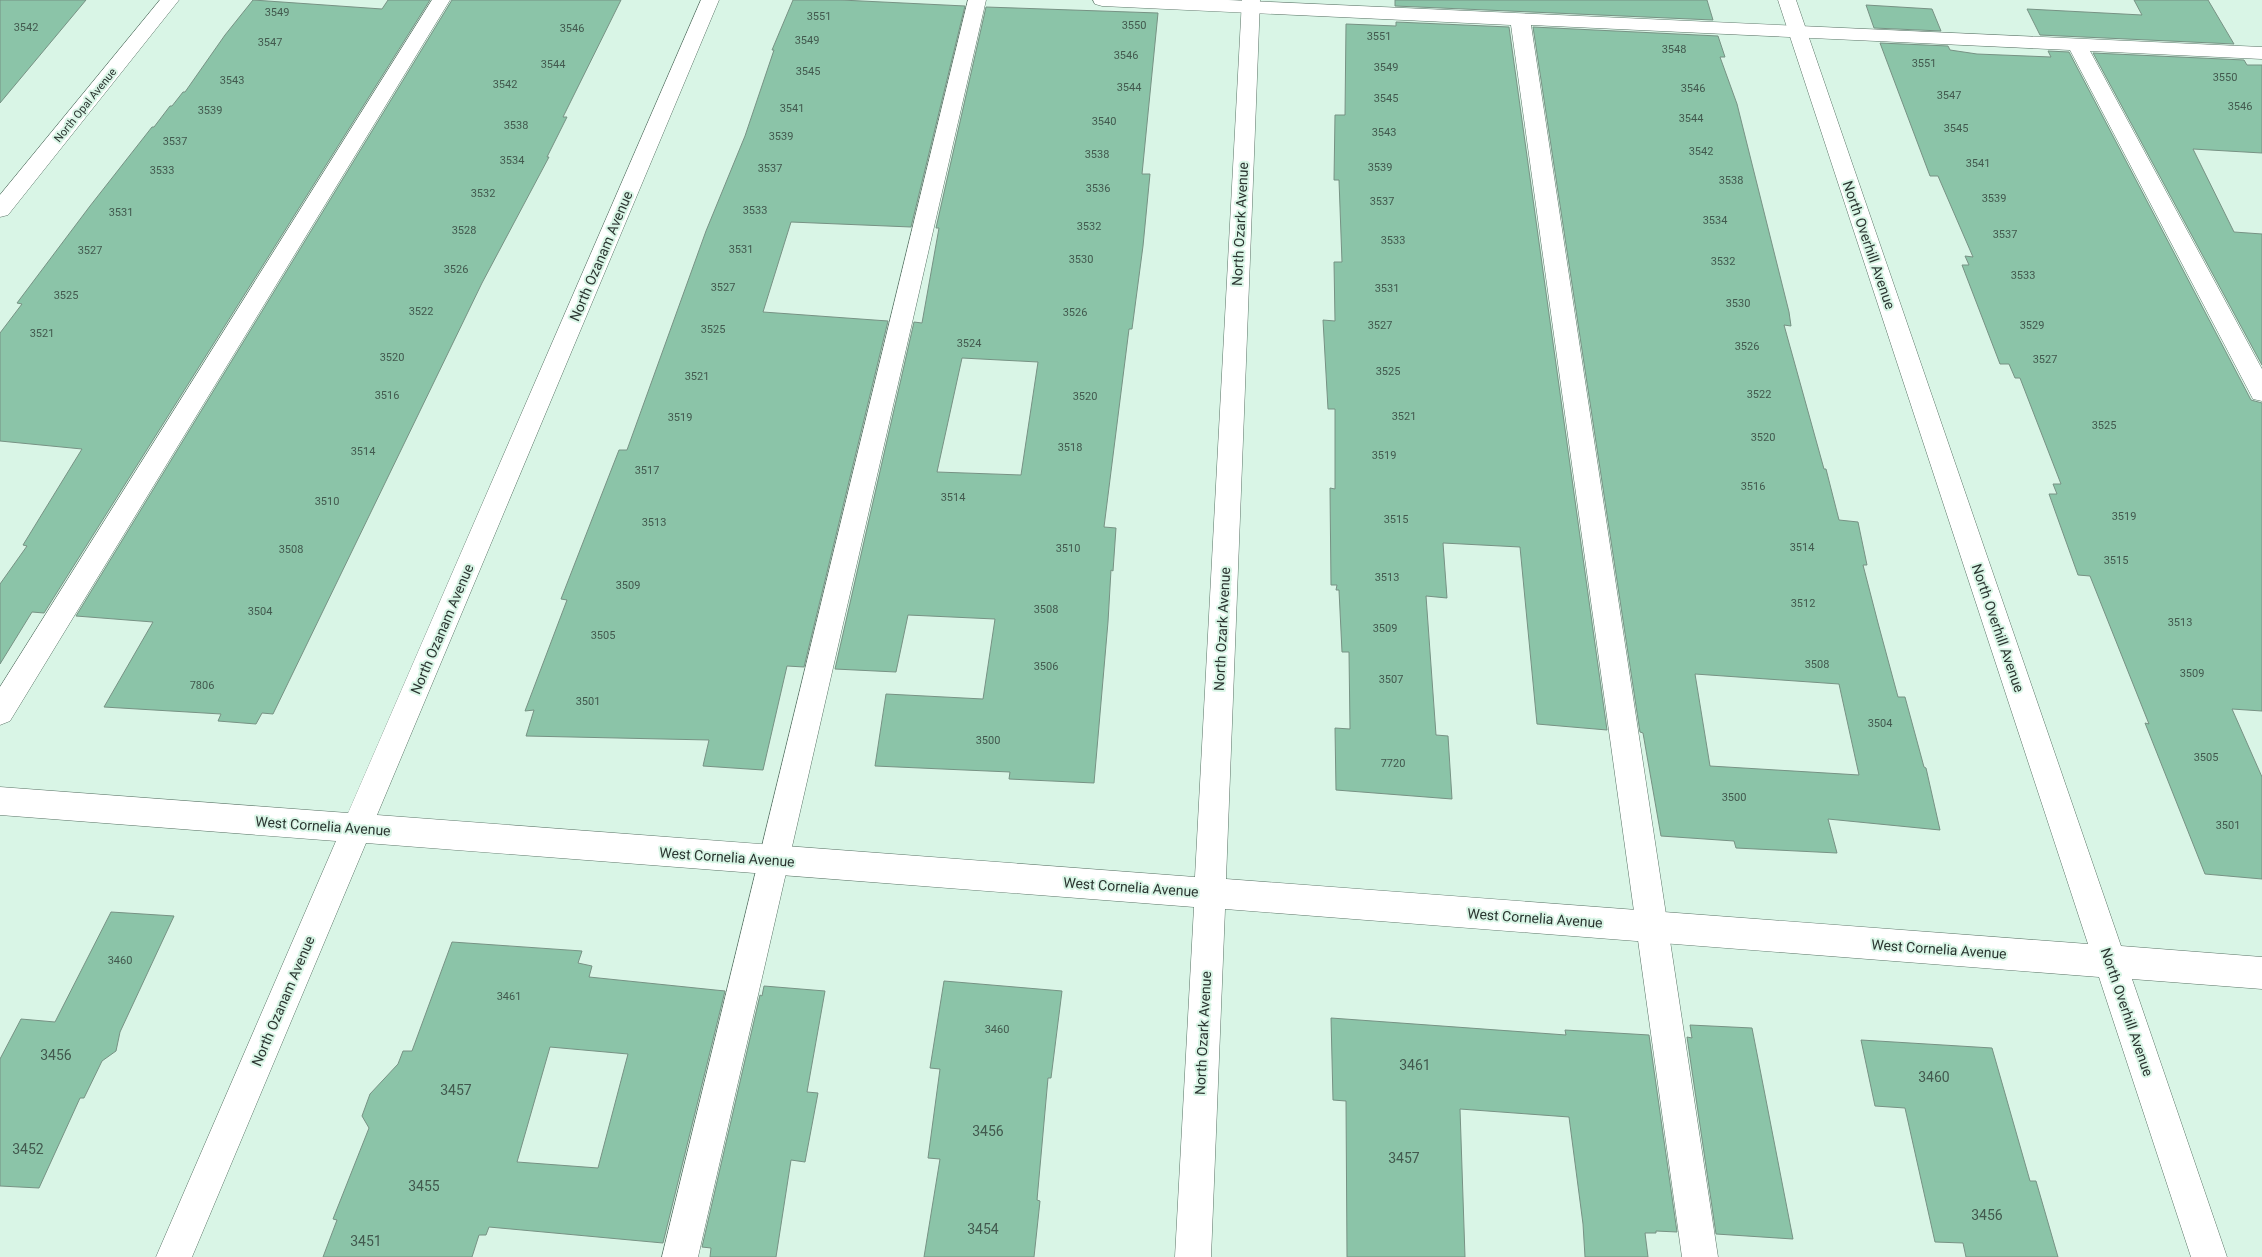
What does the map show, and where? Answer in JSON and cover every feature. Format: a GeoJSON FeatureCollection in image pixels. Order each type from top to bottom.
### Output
{"type":"FeatureCollection","features":[{"type":"Feature","properties":{"kind":"street","name":"North Opal Avenue"},"geometry":{"type":"LineString","coordinates":[[0,210],[170,0]]}},
{"type":"Feature","properties":{"kind":"street"},"geometry":{"type":"LineString","coordinates":[[0,712],[441,0]]}},
{"type":"Feature","properties":{"kind":"street","name":"North Ozanam Avenue"},"geometry":{"type":"LineString","coordinates":[[174,1257],[710,0]]}},
{"type":"Feature","properties":{"kind":"street"},"geometry":{"type":"LineString","coordinates":[[680,1257],[977,0]]}},
{"type":"Feature","properties":{"kind":"street"},"geometry":{"type":"LineString","coordinates":[[1102,0],[1251,3],[1520,19],[2262,53]]}},
{"type":"Feature","properties":{"kind":"street","name":"North Overhill Avenue"},"geometry":{"type":"LineString","coordinates":[[1787,0],[2209,1257]]}},
{"type":"Feature","properties":{"kind":"street","name":"North Ozark Avenue"},"geometry":{"type":"LineString","coordinates":[[1193,1257],[1251,3]]}},
{"type":"Feature","properties":{"kind":"street"},"geometry":{"type":"LineString","coordinates":[[1520,19],[1700,1257]]}},
{"type":"Feature","properties":{"kind":"street"},"geometry":{"type":"LineString","coordinates":[[2077,44],[2262,392]]}},
{"type":"Feature","properties":{"kind":"street","name":"West Cornelia Avenue"},"geometry":{"type":"LineString","coordinates":[[0,801],[2262,973]]}},
{"type":"Feature","properties":{"kind":"building"},"geometry":{"type":"Polygon","coordinates":[[[0,0],[86,0],[0,103],[0,0]]]}},
{"type":"Feature","properties":{"kind":"building"},"geometry":{"type":"Polygon","coordinates":[[[253,0],[382,9],[388,0],[430,0],[44,613],[32,612],[0,664],[0,584],[27,546],[23,545],[82,449],[0,441],[0,333],[22,304],[17,303],[90,206],[152,127],[185,92],[225,35],[253,0]]]}},
{"type":"Feature","properties":{"kind":"building"},"geometry":{"type":"Polygon","coordinates":[[[452,0],[621,0],[563,117],[567,117],[547,157],[549,157],[482,283],[273,714],[262,713],[256,724],[218,721],[221,714],[104,707],[153,622],[76,616],[452,0]]]}},
{"type":"Feature","properties":{"kind":"building"},"geometry":{"type":"Polygon","coordinates":[[[793,0],[841,0],[965,6],[911,227],[791,222],[763,312],[888,321],[804,667],[787,666],[763,770],[703,766],[709,740],[526,736],[534,710],[525,711],[567,600],[561,599],[619,450],[627,450],[706,231],[745,136],[774,50],[772,50],[793,0]]]}},
{"type":"Feature","properties":{"kind":"building"},"geometry":{"type":"Polygon","coordinates":[[[1395,0],[1707,0],[1713,20],[1395,6],[1395,0]]]}},
{"type":"Feature","properties":{"kind":"building"},"geometry":{"type":"Polygon","coordinates":[[[2134,0],[2208,0],[2234,44],[2040,35],[2027,9],[2142,15],[2134,0]]]}},
{"type":"Feature","properties":{"kind":"building"},"geometry":{"type":"Polygon","coordinates":[[[1866,5],[1932,9],[1941,31],[1874,28],[1866,5]]]}},
{"type":"Feature","properties":{"kind":"building"},"geometry":{"type":"Polygon","coordinates":[[[986,7],[1158,13],[1142,174],[1150,174],[1143,246],[1132,329],[1129,329],[1104,527],[1116,528],[1094,783],[1009,779],[1010,772],[875,766],[886,694],[983,699],[995,619],[908,615],[896,672],[835,669],[914,322],[922,323],[939,228],[936,228],[986,7]],[[962,358],[937,472],[1021,475],[1038,362],[962,358]]]}},
{"type":"Feature","properties":{"kind":"building"},"geometry":{"type":"Polygon","coordinates":[[[1396,22],[1509,27],[1607,730],[1537,724],[1520,547],[1443,543],[1447,598],[1426,596],[1436,735],[1448,736],[1452,799],[1336,790],[1335,728],[1350,729],[1349,652],[1342,652],[1339,590],[1336,590],[1337,585],[1331,585],[1330,488],[1335,489],[1335,409],[1328,409],[1323,320],[1335,321],[1334,262],[1342,262],[1339,180],[1334,180],[1335,115],[1345,115],[1346,24],[1396,26],[1396,22]]]}},
{"type":"Feature","properties":{"kind":"building"},"geometry":{"type":"Polygon","coordinates":[[[1533,27],[1718,36],[1725,57],[1720,57],[1737,104],[1789,312],[1791,326],[1784,325],[1824,469],[1826,469],[1839,520],[1858,522],[1867,565],[1863,565],[1878,623],[1898,697],[1905,697],[1924,767],[1926,768],[1940,830],[1828,819],[1837,853],[1736,848],[1734,841],[1661,836],[1643,733],[1640,732],[1533,27]],[[1695,674],[1710,766],[1859,775],[1839,684],[1695,674]]]}},
{"type":"Feature","properties":{"kind":"building"},"geometry":{"type":"Polygon","coordinates":[[[1880,43],[1948,46],[1950,50],[1977,54],[2051,57],[2048,51],[2069,52],[2251,400],[2262,403],[2262,711],[2232,709],[2262,777],[2262,879],[2205,874],[2145,723],[2149,724],[2090,576],[2078,575],[2049,494],[2057,494],[2053,484],[2061,484],[2020,378],[2015,378],[2009,364],[2000,364],[1962,265],[1969,265],[1965,256],[1973,257],[1938,176],[1930,176],[1880,43]]]}},
{"type":"Feature","properties":{"kind":"building"},"geometry":{"type":"Polygon","coordinates":[[[2093,53],[2244,60],[2247,65],[2262,65],[2262,153],[2193,149],[2234,232],[2262,234],[2262,365],[2093,53]]]}},
{"type":"Feature","properties":{"kind":"building"},"geometry":{"type":"Polygon","coordinates":[[[111,912],[174,916],[120,1032],[116,1051],[102,1061],[84,1098],[80,1098],[39,1188],[0,1186],[0,1059],[21,1019],[55,1022],[111,912]]]}},
{"type":"Feature","properties":{"kind":"building"},"geometry":{"type":"Polygon","coordinates":[[[452,942],[582,951],[578,963],[592,966],[589,977],[725,991],[663,1243],[489,1227],[486,1235],[479,1235],[472,1257],[323,1257],[337,1220],[333,1219],[369,1128],[362,1116],[370,1094],[398,1064],[403,1051],[412,1051],[452,942]],[[550,1047],[517,1162],[598,1168],[628,1054],[550,1047]]]}},
{"type":"Feature","properties":{"kind":"building"},"geometry":{"type":"Polygon","coordinates":[[[944,981],[1062,991],[1051,1078],[1048,1078],[1037,1200],[1040,1201],[1034,1257],[924,1257],[940,1159],[928,1158],[940,1069],[930,1068],[944,981]]]}},
{"type":"Feature","properties":{"kind":"building"},"geometry":{"type":"Polygon","coordinates":[[[764,986],[825,991],[807,1092],[818,1093],[805,1162],[791,1160],[776,1257],[710,1257],[711,1248],[702,1247],[760,995],[762,996],[764,986]]]}},
{"type":"Feature","properties":{"kind":"building"},"geometry":{"type":"Polygon","coordinates":[[[1331,1018],[1566,1035],[1565,1030],[1649,1035],[1677,1232],[1656,1231],[1656,1233],[1645,1233],[1648,1257],[1585,1257],[1583,1224],[1569,1117],[1460,1109],[1465,1257],[1347,1257],[1346,1101],[1333,1100],[1331,1018]]]}},
{"type":"Feature","properties":{"kind":"building"},"geometry":{"type":"Polygon","coordinates":[[[1690,1025],[1752,1028],[1793,1239],[1716,1234],[1687,1037],[1692,1038],[1690,1025]]]}},
{"type":"Feature","properties":{"kind":"building"},"geometry":{"type":"Polygon","coordinates":[[[1861,1040],[1992,1048],[2030,1181],[2036,1181],[2058,1257],[1966,1257],[1963,1243],[1935,1242],[1905,1108],[1875,1106],[1861,1040]]]}}]}
